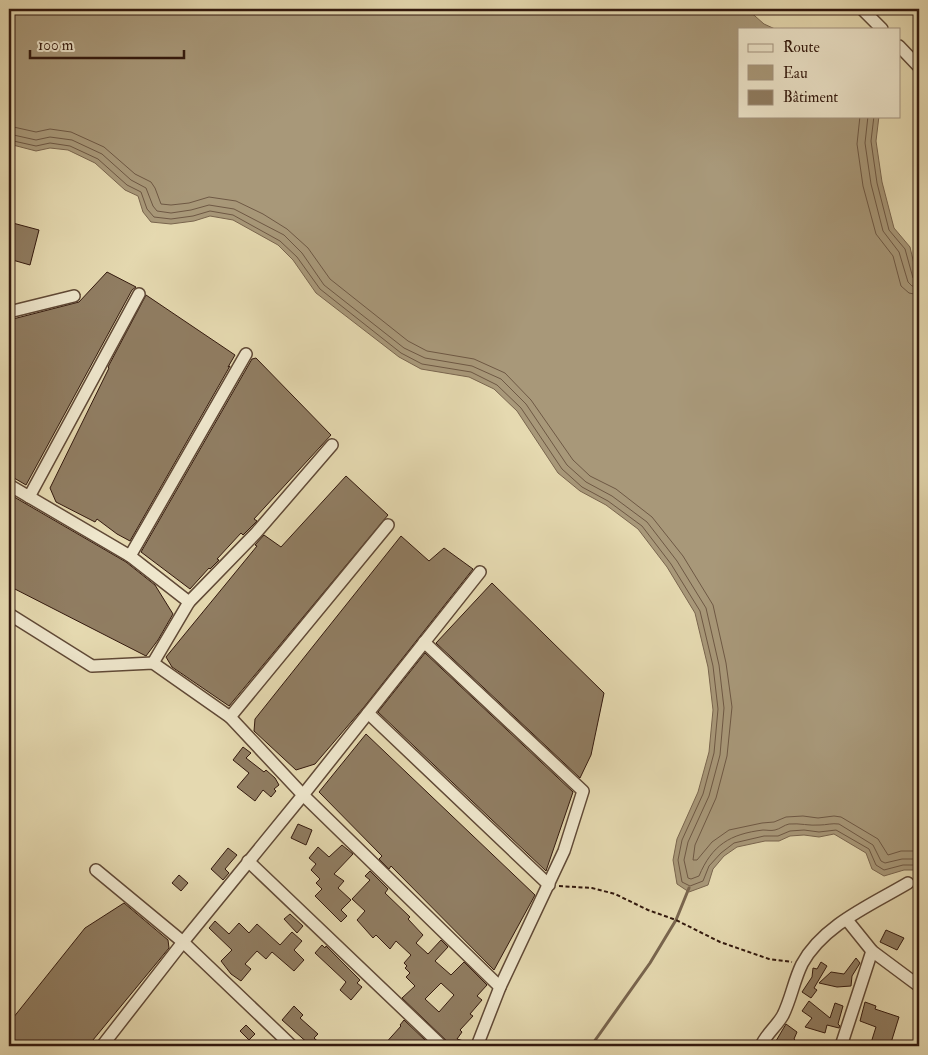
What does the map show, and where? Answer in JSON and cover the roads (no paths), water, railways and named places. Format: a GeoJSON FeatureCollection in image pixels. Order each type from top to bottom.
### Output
{"type":"FeatureCollection","features":[{"type":"Feature","properties":{"kind":"street"},"geometry":{"type":"LineString","coordinates":[[862,9],[881,28]]}},
{"type":"Feature","properties":{"kind":"street"},"geometry":{"type":"LineString","coordinates":[[900,47],[919,67]]}},
{"type":"Feature","properties":{"kind":"street"},"geometry":{"type":"LineString","coordinates":[[29,497],[139,294]]}},
{"type":"Feature","properties":{"kind":"street"},"geometry":{"type":"LineString","coordinates":[[9,312],[74,296]]}},
{"type":"Feature","properties":{"kind":"street"},"geometry":{"type":"LineString","coordinates":[[130,556],[246,354]]}},
{"type":"Feature","properties":{"kind":"street"},"geometry":{"type":"LineString","coordinates":[[153,663],[189,602],[256,533],[332,445]]}},
{"type":"Feature","properties":{"kind":"street"},"geometry":{"type":"LineString","coordinates":[[9,485],[130,556],[189,602]]}},
{"type":"Feature","properties":{"kind":"street"},"geometry":{"type":"LineString","coordinates":[[230,717],[388,525]]}},
{"type":"Feature","properties":{"kind":"street"},"geometry":{"type":"LineString","coordinates":[[102,1046],[183,942],[480,572]]}},
{"type":"Feature","properties":{"kind":"street"},"geometry":{"type":"LineString","coordinates":[[9,614],[92,666],[153,663],[230,717],[303,794],[500,987]]}},
{"type":"Feature","properties":{"kind":"street"},"geometry":{"type":"LineString","coordinates":[[424,642],[583,791],[564,850],[500,987],[477,1046]]}},
{"type":"Feature","properties":{"kind":"street"},"geometry":{"type":"LineString","coordinates":[[368,712],[549,885]]}},
{"type":"Feature","properties":{"kind":"street"},"geometry":{"type":"LineString","coordinates":[[248,861],[442,1046]]}},
{"type":"Feature","properties":{"kind":"street"},"geometry":{"type":"LineString","coordinates":[[96,870],[183,942],[292,1046]]}},
{"type":"Feature","properties":{"kind":"street"},"geometry":{"type":"LineString","coordinates":[[761,1046],[764,1038],[782,1016],[802,964],[822,938],[847,920],[908,883]]}},
{"type":"Feature","properties":{"kind":"street"},"geometry":{"type":"LineString","coordinates":[[847,920],[872,951],[919,986]]}},
{"type":"Feature","properties":{"kind":"street"},"geometry":{"type":"LineString","coordinates":[[841,1046],[872,951]]}},
{"type":"Feature","properties":{"kind":"water"},"geometry":{"type":"Polygon","coordinates":[[[9,9],[747,9],[764,24],[773,28],[738,28],[738,118],[879,118],[876,141],[882,182],[894,228],[910,247],[919,285],[919,870],[904,870],[884,876],[872,869],[866,853],[834,834],[819,837],[804,835],[737,847],[724,856],[713,869],[708,885],[689,892],[677,884],[673,860],[677,839],[698,792],[709,752],[713,710],[708,667],[695,613],[667,567],[638,529],[606,505],[580,491],[558,473],[517,411],[494,389],[469,377],[421,369],[399,357],[316,293],[293,260],[278,245],[233,220],[210,216],[194,221],[171,224],[151,222],[143,212],[138,196],[125,190],[95,163],[68,150],[50,148],[36,151],[9,144],[9,9]]]}},
{"type":"Feature","properties":{"kind":"waterway"},"geometry":{"type":"LineString","coordinates":[[591,1046],[650,963],[676,920],[689,888]]}}]}
